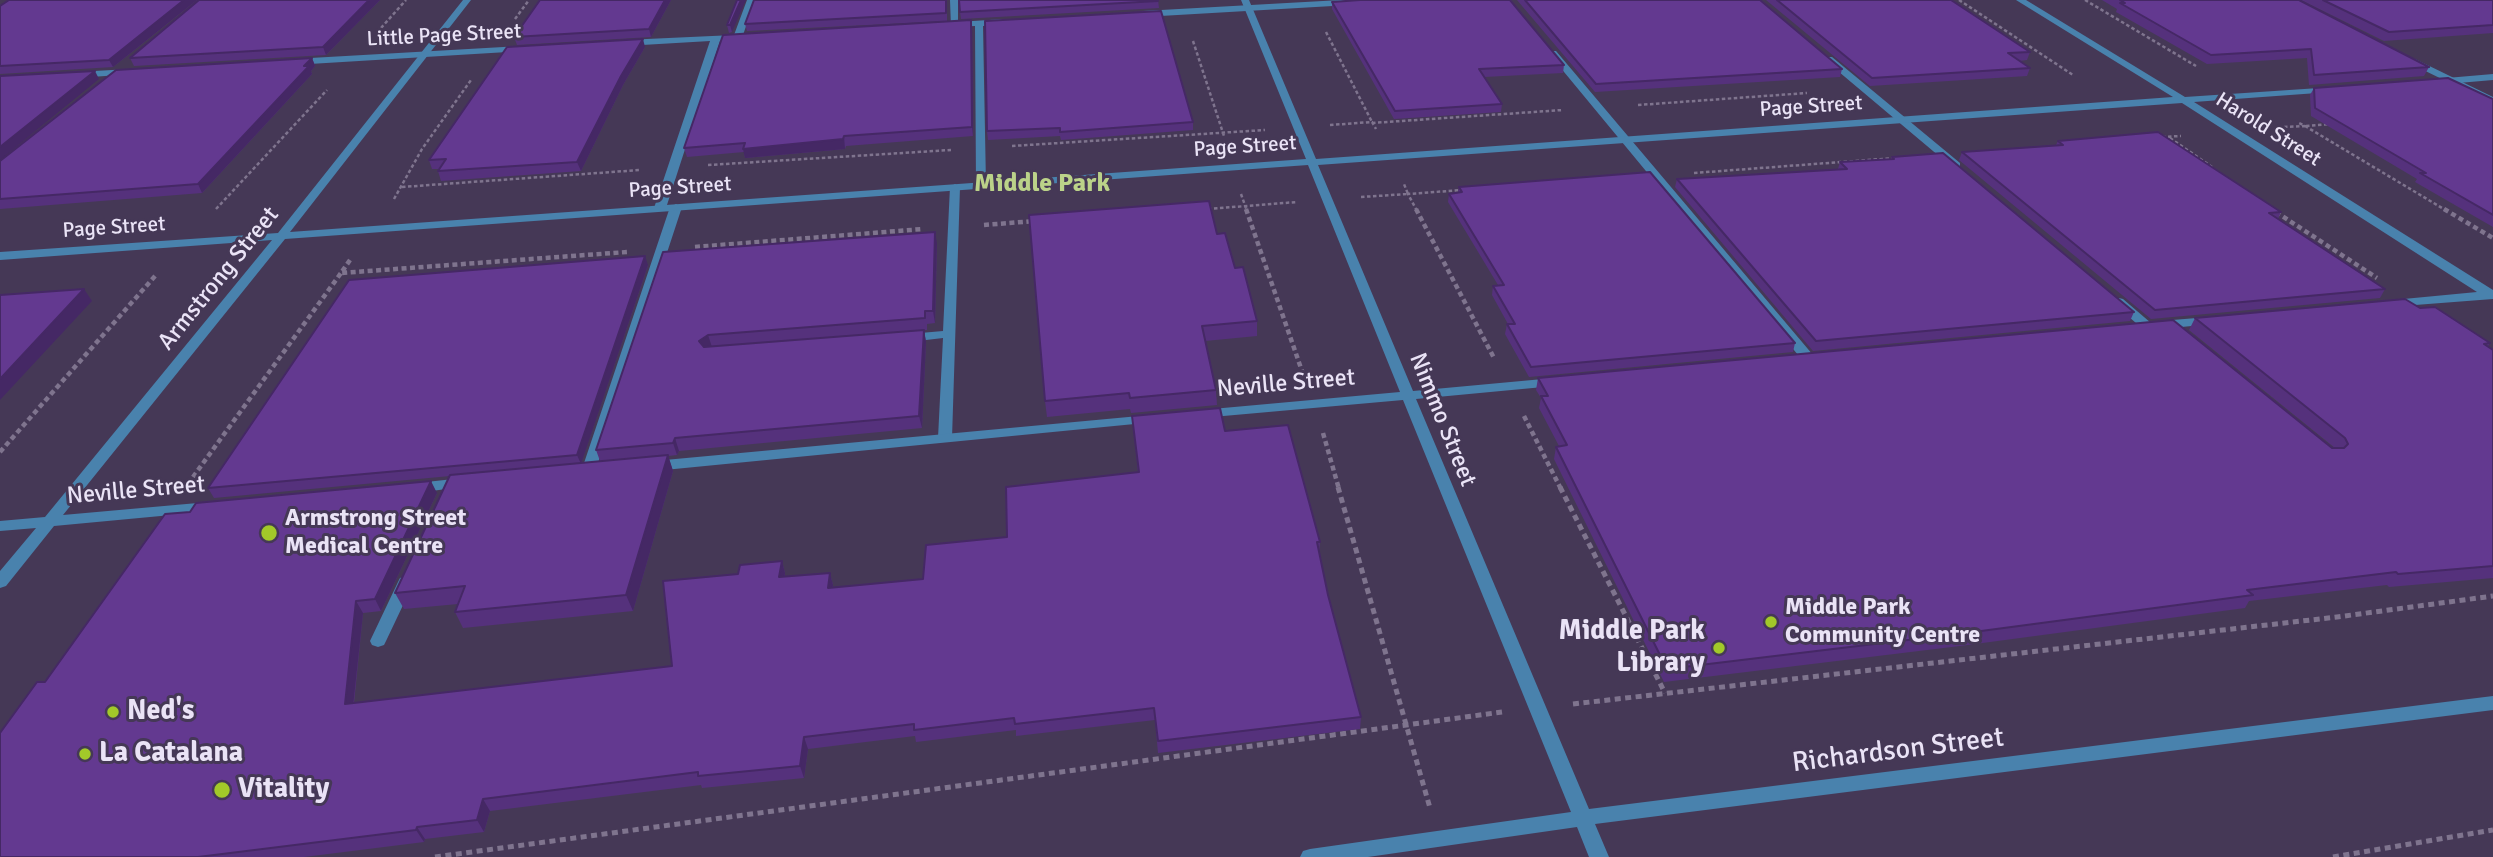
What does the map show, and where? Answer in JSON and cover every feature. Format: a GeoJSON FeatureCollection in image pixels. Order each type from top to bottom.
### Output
{"type":"FeatureCollection","features":[{"type":"Feature","properties":{"kind":"street","name":"Armstrong Street"},"geometry":{"type":"LineString","coordinates":[[0,582],[282,235],[467,0]]}},
{"type":"Feature","properties":{"kind":"street"},"geometry":{"type":"LineString","coordinates":[[738,37],[751,0]]}},
{"type":"Feature","properties":{"kind":"street"},"geometry":{"type":"LineString","coordinates":[[954,0],[954,25]]}},
{"type":"Feature","properties":{"kind":"street","name":"Harold Street"},"geometry":{"type":"LineString","coordinates":[[2020,0],[2184,100],[2492,295]]}},
{"type":"Feature","properties":{"kind":"street"},"geometry":{"type":"LineString","coordinates":[[1129,15],[1184,12],[1247,4],[1367,1]]}},
{"type":"Feature","properties":{"kind":"street","name":"Nimmo Street"},"geometry":{"type":"LineString","coordinates":[[1247,4],[1599,857]]}},
{"type":"Feature","properties":{"kind":"street"},"geometry":{"type":"LineString","coordinates":[[940,26],[1020,21]]}},
{"type":"Feature","properties":{"kind":"street"},"geometry":{"type":"LineString","coordinates":[[979,23],[981,185]]}},
{"type":"Feature","properties":{"kind":"street"},"geometry":{"type":"LineString","coordinates":[[610,44],[751,36]]}},
{"type":"Feature","properties":{"kind":"street"},"geometry":{"type":"LineString","coordinates":[[660,208],[716,38]]}},
{"type":"Feature","properties":{"kind":"street"},"geometry":{"type":"LineString","coordinates":[[1545,43],[1808,358]]}},
{"type":"Feature","properties":{"kind":"street","name":"Little Page Street"},"geometry":{"type":"LineString","coordinates":[[276,63],[531,49]]}},
{"type":"Feature","properties":{"kind":"street"},"geometry":{"type":"LineString","coordinates":[[1816,49],[1963,171]]}},
{"type":"Feature","properties":{"kind":"street"},"geometry":{"type":"LineString","coordinates":[[2397,54],[2493,101]]}},
{"type":"Feature","properties":{"kind":"street"},"geometry":{"type":"LineString","coordinates":[[106,81],[127,64]]}},
{"type":"Feature","properties":{"kind":"street"},"geometry":{"type":"LineString","coordinates":[[65,75],[143,71]]}},
{"type":"Feature","properties":{"kind":"street"},"geometry":{"type":"LineString","coordinates":[[2424,82],[2493,78]]}},
{"type":"Feature","properties":{"kind":"street","name":"Page Street"},"geometry":{"type":"LineString","coordinates":[[0,256],[2342,88]]}},
{"type":"Feature","properties":{"kind":"street"},"geometry":{"type":"LineString","coordinates":[[945,438],[955,187]]}},
{"type":"Feature","properties":{"kind":"street"},"geometry":{"type":"LineString","coordinates":[[588,472],[676,207]]}},
{"type":"Feature","properties":{"kind":"street"},"geometry":{"type":"LineString","coordinates":[[2106,292],[2140,327],[2224,319]]}},
{"type":"Feature","properties":{"kind":"street"},"geometry":{"type":"LineString","coordinates":[[2372,306],[2492,295]]}},
{"type":"Feature","properties":{"kind":"street"},"geometry":{"type":"LineString","coordinates":[[2171,324],[2192,342]]}},
{"type":"Feature","properties":{"kind":"street"},"geometry":{"type":"LineString","coordinates":[[893,339],[948,334]]}},
{"type":"Feature","properties":{"kind":"street","name":"Neville Street"},"geometry":{"type":"LineString","coordinates":[[1191,415],[1563,381]]}},
{"type":"Feature","properties":{"kind":"street"},"geometry":{"type":"LineString","coordinates":[[643,467],[1164,418]]}},
{"type":"Feature","properties":{"kind":"street"},"geometry":{"type":"LineString","coordinates":[[398,489],[449,490],[479,482]]}},
{"type":"Feature","properties":{"kind":"street","name":"Neville Street"},"geometry":{"type":"LineString","coordinates":[[0,526],[223,506]]}},
{"type":"Feature","properties":{"kind":"street"},"geometry":{"type":"LineString","coordinates":[[378,641],[412,569]]}},
{"type":"Feature","properties":{"kind":"street","name":"Richardson Street"},"geometry":{"type":"LineString","coordinates":[[1310,857],[1583,818],[2493,703]]}},
{"type":"Feature","properties":{"kind":"path"},"geometry":{"type":"LineString","coordinates":[[0,452],[185,242],[356,59],[406,0]]}},
{"type":"Feature","properties":{"kind":"path"},"geometry":{"type":"LineString","coordinates":[[1959,0],[2073,75],[2060,76]]}},
{"type":"Feature","properties":{"kind":"path"},"geometry":{"type":"LineString","coordinates":[[2085,0],[2196,65]]}},
{"type":"Feature","properties":{"kind":"path"},"geometry":{"type":"LineString","coordinates":[[1314,4],[1334,52],[1391,156]]}},
{"type":"Feature","properties":{"kind":"path"},"geometry":{"type":"LineString","coordinates":[[1184,12],[1235,167],[1244,206],[1314,404],[1439,839]]}},
{"type":"Feature","properties":{"kind":"path"},"geometry":{"type":"LineString","coordinates":[[402,187],[1865,89]]}},
{"type":"Feature","properties":{"kind":"path"},"geometry":{"type":"LineString","coordinates":[[2332,124],[2305,126],[2493,238]]}},
{"type":"Feature","properties":{"kind":"path"},"geometry":{"type":"LineString","coordinates":[[1408,194],[1665,693]]}},
{"type":"Feature","properties":{"kind":"path"},"geometry":{"type":"LineString","coordinates":[[435,857],[1536,708],[2337,617],[2493,596]]}},
{"type":"Feature","properties":{"kind":"path"},"geometry":{"type":"LineString","coordinates":[[2333,857],[2493,830]]}},
{"type":"Feature","properties":{"kind":"building"},"geometry":{"type":"Polygon","coordinates":[[[9,0],[184,0],[109,60],[0,66],[0,6],[9,0]]]}},
{"type":"Feature","properties":{"kind":"building"},"geometry":{"type":"Polygon","coordinates":[[[199,0],[369,0],[323,47],[130,58],[199,0]]]}},
{"type":"Feature","properties":{"kind":"building"},"geometry":{"type":"Polygon","coordinates":[[[540,0],[665,0],[649,29],[514,37],[540,0]]]}},
{"type":"Feature","properties":{"kind":"building"},"geometry":{"type":"Polygon","coordinates":[[[737,0],[741,0],[730,25],[727,25],[737,0]]]}},
{"type":"Feature","properties":{"kind":"building"},"geometry":{"type":"Polygon","coordinates":[[[754,0],[946,0],[946,13],[745,24],[754,0]]]}},
{"type":"Feature","properties":{"kind":"building"},"geometry":{"type":"Polygon","coordinates":[[[959,0],[1158,0],[1158,1],[960,12],[959,0]]]}},
{"type":"Feature","properties":{"kind":"building"},"geometry":{"type":"Polygon","coordinates":[[[1510,0],[1564,65],[1479,69],[1502,104],[1395,111],[1332,2],[1510,0]]]}},
{"type":"Feature","properties":{"kind":"building"},"geometry":{"type":"Polygon","coordinates":[[[1525,0],[1760,0],[1842,69],[1596,84],[1525,0]]]}},
{"type":"Feature","properties":{"kind":"building"},"geometry":{"type":"Polygon","coordinates":[[[1777,0],[1951,0],[2030,52],[2008,53],[2030,68],[1872,78],[1777,0]]]}},
{"type":"Feature","properties":{"kind":"building"},"geometry":{"type":"Polygon","coordinates":[[[2120,0],[2299,0],[2429,67],[2314,75],[2311,49],[2211,55],[2120,3],[2125,3],[2120,0]]]}},
{"type":"Feature","properties":{"kind":"building"},"geometry":{"type":"Polygon","coordinates":[[[2323,0],[2493,0],[2493,25],[2389,32],[2323,0]]]}},
{"type":"Feature","properties":{"kind":"building"},"geometry":{"type":"Polygon","coordinates":[[[1161,11],[1193,122],[1060,132],[1060,128],[987,131],[985,21],[1161,11]]]}},
{"type":"Feature","properties":{"kind":"building"},"geometry":{"type":"Polygon","coordinates":[[[971,20],[972,127],[844,136],[843,139],[743,149],[745,143],[684,148],[723,35],[971,20]]]}},
{"type":"Feature","properties":{"kind":"building"},"geometry":{"type":"Polygon","coordinates":[[[643,39],[577,162],[438,171],[446,159],[429,160],[507,47],[643,39]]]}},
{"type":"Feature","properties":{"kind":"building"},"geometry":{"type":"Polygon","coordinates":[[[312,58],[304,66],[309,66],[198,184],[0,199],[0,161],[116,70],[312,58]]]}},
{"type":"Feature","properties":{"kind":"building"},"geometry":{"type":"Polygon","coordinates":[[[95,71],[0,147],[0,76],[95,71]]]}},
{"type":"Feature","properties":{"kind":"building"},"geometry":{"type":"Polygon","coordinates":[[[2448,78],[2493,99],[2493,215],[2315,108],[2314,88],[2448,78]]]}},
{"type":"Feature","properties":{"kind":"building"},"geometry":{"type":"Polygon","coordinates":[[[2158,132],[2281,212],[2269,213],[2385,289],[2155,310],[1962,152],[2063,145],[2058,141],[2158,132]]]}},
{"type":"Feature","properties":{"kind":"building"},"geometry":{"type":"Polygon","coordinates":[[[1943,153],[2134,312],[1816,341],[1677,179],[1847,169],[1840,162],[1943,153]]]}},
{"type":"Feature","properties":{"kind":"building"},"geometry":{"type":"Polygon","coordinates":[[[1650,172],[1795,343],[1531,367],[1507,324],[1515,324],[1493,286],[1504,285],[1449,194],[1462,192],[1459,187],[1650,172]]]}},
{"type":"Feature","properties":{"kind":"building"},"geometry":{"type":"Polygon","coordinates":[[[1209,201],[1217,234],[1225,233],[1235,268],[1243,267],[1257,321],[1202,326],[1216,390],[1130,398],[1129,393],[1045,401],[1029,215],[1209,201]]]}},
{"type":"Feature","properties":{"kind":"building"},"geometry":{"type":"Polygon","coordinates":[[[935,232],[933,311],[925,311],[925,318],[708,335],[699,341],[704,347],[924,330],[919,416],[675,438],[673,443],[596,450],[663,252],[935,232]]]}},
{"type":"Feature","properties":{"kind":"building"},"geometry":{"type":"Polygon","coordinates":[[[645,256],[577,455],[208,488],[349,280],[645,256]]]}},
{"type":"Feature","properties":{"kind":"building"},"geometry":{"type":"Polygon","coordinates":[[[84,289],[0,379],[0,295],[84,289]]]}},
{"type":"Feature","properties":{"kind":"building"},"geometry":{"type":"Polygon","coordinates":[[[2405,299],[2420,308],[2435,307],[2490,343],[2484,344],[2493,350],[2493,566],[2398,574],[2396,572],[2247,590],[2253,595],[1667,669],[1556,447],[1567,445],[1541,396],[1548,396],[1538,378],[2173,320],[2332,448],[2344,448],[2348,444],[2345,438],[2195,318],[2405,299]]]}},
{"type":"Feature","properties":{"kind":"building"},"geometry":{"type":"Polygon","coordinates":[[[1220,408],[1225,431],[1288,425],[1320,542],[1317,542],[1328,595],[1361,717],[1158,741],[1154,708],[1015,724],[1014,718],[914,730],[914,724],[804,737],[800,766],[698,776],[698,772],[483,799],[477,820],[417,827],[416,830],[198,857],[0,857],[0,733],[37,682],[45,682],[165,514],[190,512],[196,503],[431,481],[375,599],[356,601],[345,704],[672,666],[663,581],[738,574],[740,565],[782,561],[779,577],[830,573],[828,588],[923,579],[926,545],[1007,537],[1006,487],[1139,472],[1132,416],[1220,408]]]}},
{"type":"Feature","properties":{"kind":"building"},"geometry":{"type":"Polygon","coordinates":[[[668,455],[626,595],[455,612],[465,586],[395,593],[450,475],[668,455]]]}},
{"type":"Feature","properties":{"kind":"place","name":"Armstrong Street Medical Centre"},"geometry":{"type":"Point","coordinates":[269,533]}},
{"type":"Feature","properties":{"kind":"place","name":"Middle Park Community Centre"},"geometry":{"type":"Point","coordinates":[1771,622]}},
{"type":"Feature","properties":{"kind":"place","name":"Middle Park Library"},"geometry":{"type":"Point","coordinates":[1719,648]}},
{"type":"Feature","properties":{"kind":"place","name":"Ned's"},"geometry":{"type":"Point","coordinates":[113,712]}},
{"type":"Feature","properties":{"kind":"place","name":"La Catalana"},"geometry":{"type":"Point","coordinates":[85,754]}},
{"type":"Feature","properties":{"kind":"place","name":"Vitality"},"geometry":{"type":"Point","coordinates":[222,790]}},
{"type":"Feature","properties":{"kind":"district","name":"Middle Park"},"geometry":{"type":"Point","coordinates":[1042,184]}}]}
